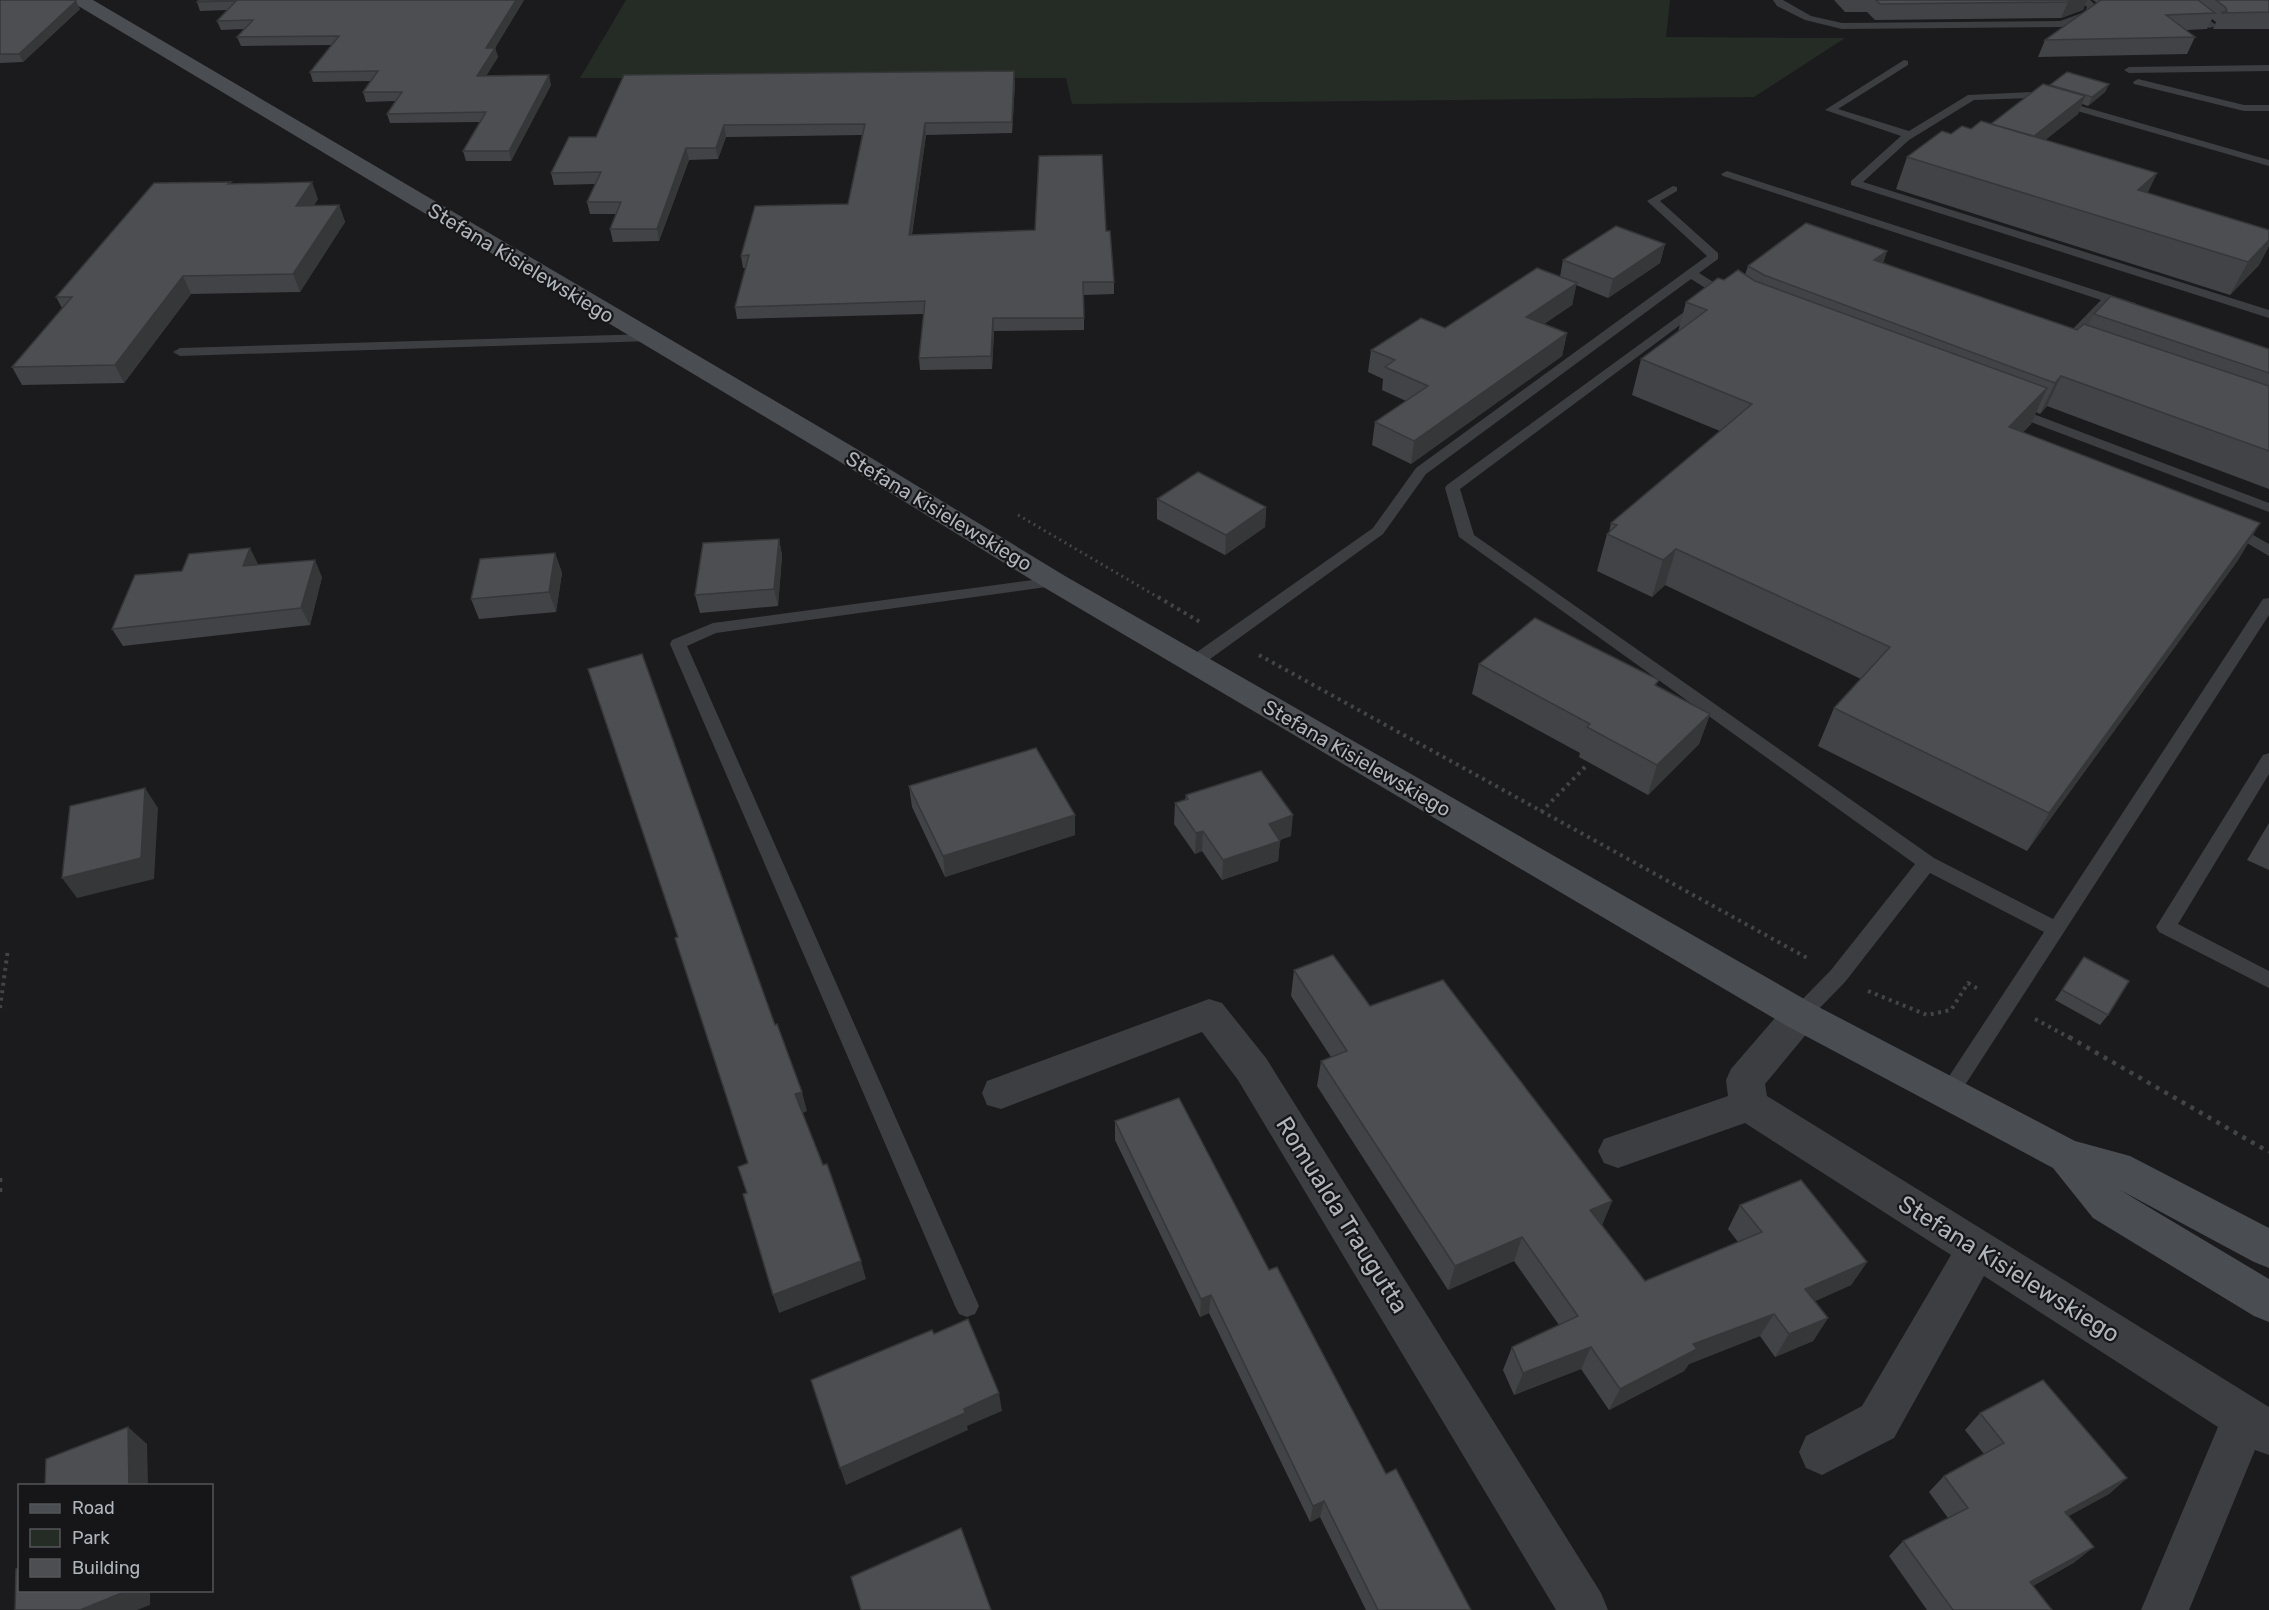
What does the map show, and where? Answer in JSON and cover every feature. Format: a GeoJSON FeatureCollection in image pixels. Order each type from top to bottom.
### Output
{"type":"FeatureCollection","features":[{"type":"Feature","properties":{"kind":"main road","name":"Stefana Kisielewskiego"},"geometry":{"type":"LineString","coordinates":[[81,0],[841,451],[1055,582],[1800,1015],[2067,1156],[2116,1168],[2269,1249]]}},
{"type":"Feature","properties":{"kind":"main road","name":"Stefana Kisielewskiego"},"geometry":{"type":"LineString","coordinates":[[2067,1156],[2107,1205],[2269,1302]]}},
{"type":"Feature","properties":{"kind":"street","name":"Romualda Traugutta"},"geometry":{"type":"LineString","coordinates":[[1001,1093],[1209,1014],[1252,1069],[1584,1610]]}},
{"type":"Feature","properties":{"kind":"street"},"geometry":{"type":"LineString","coordinates":[[1618,1151],[1749,1104],[1745,1080],[1800,1015]]}},
{"type":"Feature","properties":{"kind":"street","name":"Stefana Kisielewskiego"},"geometry":{"type":"LineString","coordinates":[[1749,1104],[2256,1426]]}},
{"type":"Feature","properties":{"kind":"street"},"geometry":{"type":"LineString","coordinates":[[1822,1452],[1878,1422],[1961,1279],[1975,1248]]}},
{"type":"Feature","properties":{"kind":"street"},"geometry":{"type":"LineString","coordinates":[[2165,1610],[2234,1448],[2256,1426]]}},
{"type":"Feature","properties":{"kind":"lane"},"geometry":{"type":"LineString","coordinates":[[1778,0],[1780,4],[1808,18],[1842,26],[2061,24],[2089,14],[2092,6],[2084,0]]}},
{"type":"Feature","properties":{"kind":"lane"},"geometry":{"type":"LineString","coordinates":[[2178,0],[2212,26]]}},
{"type":"Feature","properties":{"kind":"lane"},"geometry":{"type":"LineString","coordinates":[[1904,63],[1830,110],[1919,133]]}},
{"type":"Feature","properties":{"kind":"lane"},"geometry":{"type":"LineString","coordinates":[[2129,70],[2269,68]]}},
{"type":"Feature","properties":{"kind":"lane"},"geometry":{"type":"LineString","coordinates":[[2138,82],[2244,108],[2269,108]]}},
{"type":"Feature","properties":{"kind":"lane"},"geometry":{"type":"LineString","coordinates":[[2269,163],[2032,95],[1972,96],[1919,133],[1855,183],[2269,314]]}},
{"type":"Feature","properties":{"kind":"lane"},"geometry":{"type":"LineString","coordinates":[[1727,174],[2142,310]]}},
{"type":"Feature","properties":{"kind":"lane"},"geometry":{"type":"LineString","coordinates":[[1193,663],[1378,531],[1421,471],[1714,256],[1653,201],[1673,189]]}},
{"type":"Feature","properties":{"kind":"lane"},"geometry":{"type":"LineString","coordinates":[[1691,273],[1741,304]]}},
{"type":"Feature","properties":{"kind":"lane"},"geometry":{"type":"LineString","coordinates":[[2075,349],[2064,345],[2110,299]]}},
{"type":"Feature","properties":{"kind":"lane"},"geometry":{"type":"LineString","coordinates":[[1695,308],[1452,488],[1467,537],[1927,863],[2056,929]]}},
{"type":"Feature","properties":{"kind":"lane"},"geometry":{"type":"LineString","coordinates":[[180,352],[648,338]]}},
{"type":"Feature","properties":{"kind":"lane"},"geometry":{"type":"LineString","coordinates":[[2004,407],[2269,508]]}},
{"type":"Feature","properties":{"kind":"lane"},"geometry":{"type":"LineString","coordinates":[[2214,520],[2236,529],[2269,551]]}},
{"type":"Feature","properties":{"kind":"lane"},"geometry":{"type":"LineString","coordinates":[[967,1306],[678,644],[713,628],[1055,582]]}},
{"type":"Feature","properties":{"kind":"lane"},"geometry":{"type":"LineString","coordinates":[[1949,1093],[2269,603]]}},
{"type":"Feature","properties":{"kind":"lane"},"geometry":{"type":"LineString","coordinates":[[2269,759],[2166,927],[2269,980]]}},
{"type":"Feature","properties":{"kind":"lane"},"geometry":{"type":"LineString","coordinates":[[1800,1015],[1838,976],[1927,863]]}},
{"type":"Feature","properties":{"kind":"path"},"geometry":{"type":"LineString","coordinates":[[1011,512],[1227,638],[1838,976],[1876,995],[1927,1015],[1951,1010],[1968,983],[2107,1056],[2269,1152]]}},
{"type":"Feature","properties":{"kind":"path"},"geometry":{"type":"LineString","coordinates":[[1541,812],[1588,764]]}},
{"type":"Feature","properties":{"kind":"path"},"geometry":{"type":"LineString","coordinates":[[0,1008],[8,949]]}},
{"type":"Feature","properties":{"kind":"path"},"geometry":{"type":"LineString","coordinates":[[0,1178],[0,1193]]}},
{"type":"Feature","properties":{"kind":"green space"},"geometry":{"type":"Polygon","coordinates":[[[626,0],[1670,0],[1666,37],[1845,38],[1754,97],[1072,104],[1066,78],[580,78],[626,0]]]}},
{"type":"Feature","properties":{"kind":"building"},"geometry":{"type":"Polygon","coordinates":[[[0,0],[76,1],[19,54],[0,54],[0,0]]]}},
{"type":"Feature","properties":{"kind":"building"},"geometry":{"type":"Polygon","coordinates":[[[199,0],[516,0],[486,48],[495,48],[477,76],[549,75],[509,151],[463,151],[486,112],[387,114],[402,92],[363,92],[378,71],[310,72],[339,36],[237,37],[253,20],[217,21],[236,1],[197,2],[199,0]]]}},
{"type":"Feature","properties":{"kind":"building"},"geometry":{"type":"Polygon","coordinates":[[[1876,0],[2073,0],[2068,2],[1880,4],[1876,0]]]}},
{"type":"Feature","properties":{"kind":"building"},"geometry":{"type":"Polygon","coordinates":[[[2101,0],[2198,0],[2215,13],[2166,15],[2195,37],[2045,40],[2101,0]]]}},
{"type":"Feature","properties":{"kind":"building"},"geometry":{"type":"Polygon","coordinates":[[[2216,0],[2269,0],[2269,12],[2221,13],[2227,11],[2226,8],[2216,0]]]}},
{"type":"Feature","properties":{"kind":"building"},"geometry":{"type":"Polygon","coordinates":[[[1014,71],[1012,122],[925,123],[909,235],[1035,230],[1039,156],[1102,155],[1106,231],[1110,231],[1114,282],[1083,282],[1084,318],[993,318],[991,356],[919,358],[925,301],[735,307],[749,255],[741,256],[755,206],[848,204],[865,124],[724,125],[716,148],[686,148],[657,229],[610,229],[621,202],[587,202],[601,172],[551,173],[569,137],[596,137],[624,75],[1014,71]]]}},
{"type":"Feature","properties":{"kind":"building"},"geometry":{"type":"Polygon","coordinates":[[[2067,72],[2109,84],[2092,97],[2050,85],[2067,72]]]}},
{"type":"Feature","properties":{"kind":"building"},"geometry":{"type":"Polygon","coordinates":[[[2043,84],[2085,96],[2034,136],[1991,124],[2043,84]]]}},
{"type":"Feature","properties":{"kind":"building"},"geometry":{"type":"Polygon","coordinates":[[[1981,121],[2157,173],[2138,190],[2269,230],[2269,240],[2248,262],[1907,157],[1942,131],[1951,134],[1962,126],[1971,129],[1981,121]]]}},
{"type":"Feature","properties":{"kind":"building"},"geometry":{"type":"Polygon","coordinates":[[[231,182],[228,184],[312,182],[296,206],[339,205],[293,274],[183,276],[115,365],[12,367],[72,297],[56,297],[154,183],[231,182]]]}},
{"type":"Feature","properties":{"kind":"building"},"geometry":{"type":"Polygon","coordinates":[[[1806,223],[1887,251],[1874,260],[2077,330],[2084,324],[2269,386],[2269,451],[2061,376],[2055,383],[1764,275],[1748,266],[1806,223]]]}},
{"type":"Feature","properties":{"kind":"building"},"geometry":{"type":"Polygon","coordinates":[[[1616,226],[1665,244],[1613,279],[1563,260],[1616,226]]]}},
{"type":"Feature","properties":{"kind":"building"},"geometry":{"type":"Polygon","coordinates":[[[1537,268],[1577,283],[1526,317],[1567,333],[1414,441],[1375,422],[1428,386],[1385,367],[1395,360],[1371,350],[1421,318],[1445,328],[1537,268]]]}},
{"type":"Feature","properties":{"kind":"building"},"geometry":{"type":"Polygon","coordinates":[[[1738,270],[1755,281],[2047,388],[2009,427],[2260,523],[2049,813],[1834,708],[1890,647],[1676,549],[1663,560],[1607,534],[1617,525],[1611,523],[1752,404],[1641,359],[1707,310],[1686,302],[1718,278],[1724,280],[1738,270]]]}},
{"type":"Feature","properties":{"kind":"building"},"geometry":{"type":"Polygon","coordinates":[[[2111,296],[2269,349],[2269,373],[2094,314],[2111,296]]]}},
{"type":"Feature","properties":{"kind":"building"},"geometry":{"type":"Polygon","coordinates":[[[1198,472],[1266,507],[1226,535],[1157,499],[1198,472]]]}},
{"type":"Feature","properties":{"kind":"building"},"geometry":{"type":"Polygon","coordinates":[[[779,539],[774,589],[695,595],[703,543],[779,539]]]}},
{"type":"Feature","properties":{"kind":"building"},"geometry":{"type":"Polygon","coordinates":[[[250,548],[243,566],[315,560],[301,608],[112,629],[135,575],[182,571],[189,554],[250,548]]]}},
{"type":"Feature","properties":{"kind":"building"},"geometry":{"type":"Polygon","coordinates":[[[555,553],[549,592],[471,599],[480,559],[555,553]]]}},
{"type":"Feature","properties":{"kind":"building"},"geometry":{"type":"Polygon","coordinates":[[[1535,618],[1659,680],[1655,685],[1710,714],[1657,765],[1587,727],[1590,724],[1479,664],[1535,618]]]}},
{"type":"Feature","properties":{"kind":"building"},"geometry":{"type":"Polygon","coordinates":[[[642,654],[775,1025],[777,1024],[802,1092],[795,1094],[823,1165],[827,1164],[861,1261],[773,1295],[743,1194],[747,1193],[738,1167],[748,1163],[675,938],[678,937],[588,669],[642,654]]]}},
{"type":"Feature","properties":{"kind":"building"},"geometry":{"type":"Polygon","coordinates":[[[1036,748],[1075,815],[943,856],[909,786],[1036,748]]]}},
{"type":"Feature","properties":{"kind":"building"},"geometry":{"type":"Polygon","coordinates":[[[1261,771],[1293,815],[1269,824],[1280,841],[1223,860],[1203,831],[1196,833],[1175,803],[1188,799],[1186,795],[1261,771]]]}},
{"type":"Feature","properties":{"kind":"building"},"geometry":{"type":"Polygon","coordinates":[[[145,788],[141,858],[62,878],[70,806],[145,788]]]}},
{"type":"Feature","properties":{"kind":"building"},"geometry":{"type":"Polygon","coordinates":[[[1333,955],[1370,1006],[1443,980],[1612,1201],[1590,1210],[1645,1281],[1762,1232],[1740,1205],[1801,1180],[1867,1262],[1805,1289],[1828,1318],[1789,1334],[1774,1314],[1693,1344],[1697,1349],[1620,1389],[1591,1347],[1523,1373],[1512,1347],[1578,1316],[1522,1237],[1455,1266],[1321,1061],[1347,1051],[1294,970],[1333,955]]]}},
{"type":"Feature","properties":{"kind":"building"},"geometry":{"type":"Polygon","coordinates":[[[2084,957],[2129,981],[2108,1015],[2062,990],[2084,957]]]}},
{"type":"Feature","properties":{"kind":"building"},"geometry":{"type":"Polygon","coordinates":[[[1179,1098],[1269,1270],[1277,1267],[1386,1474],[1396,1469],[1471,1610],[1378,1610],[1324,1501],[1313,1506],[1211,1295],[1201,1299],[1115,1121],[1179,1098]]]}},
{"type":"Feature","properties":{"kind":"building"},"geometry":{"type":"Polygon","coordinates":[[[968,1319],[999,1393],[964,1409],[965,1413],[840,1468],[811,1380],[932,1330],[934,1334],[968,1319]]]}},
{"type":"Feature","properties":{"kind":"building"},"geometry":{"type":"Polygon","coordinates":[[[2043,1380],[2127,1478],[2065,1512],[2094,1547],[2030,1582],[2052,1610],[1953,1610],[1903,1541],[1968,1508],[1944,1476],[2004,1443],[1980,1413],[2043,1380]]]}},
{"type":"Feature","properties":{"kind":"building"},"geometry":{"type":"Polygon","coordinates":[[[128,1427],[129,1484],[45,1484],[46,1459],[128,1427]]]}},
{"type":"Feature","properties":{"kind":"building"},"geometry":{"type":"Polygon","coordinates":[[[961,1528],[991,1610],[861,1610],[851,1577],[961,1528]]]}},
{"type":"Feature","properties":{"kind":"building"},"geometry":{"type":"Polygon","coordinates":[[[18,1568],[18,1592],[124,1592],[80,1610],[15,1610],[16,1569],[18,1568]]]}}]}
